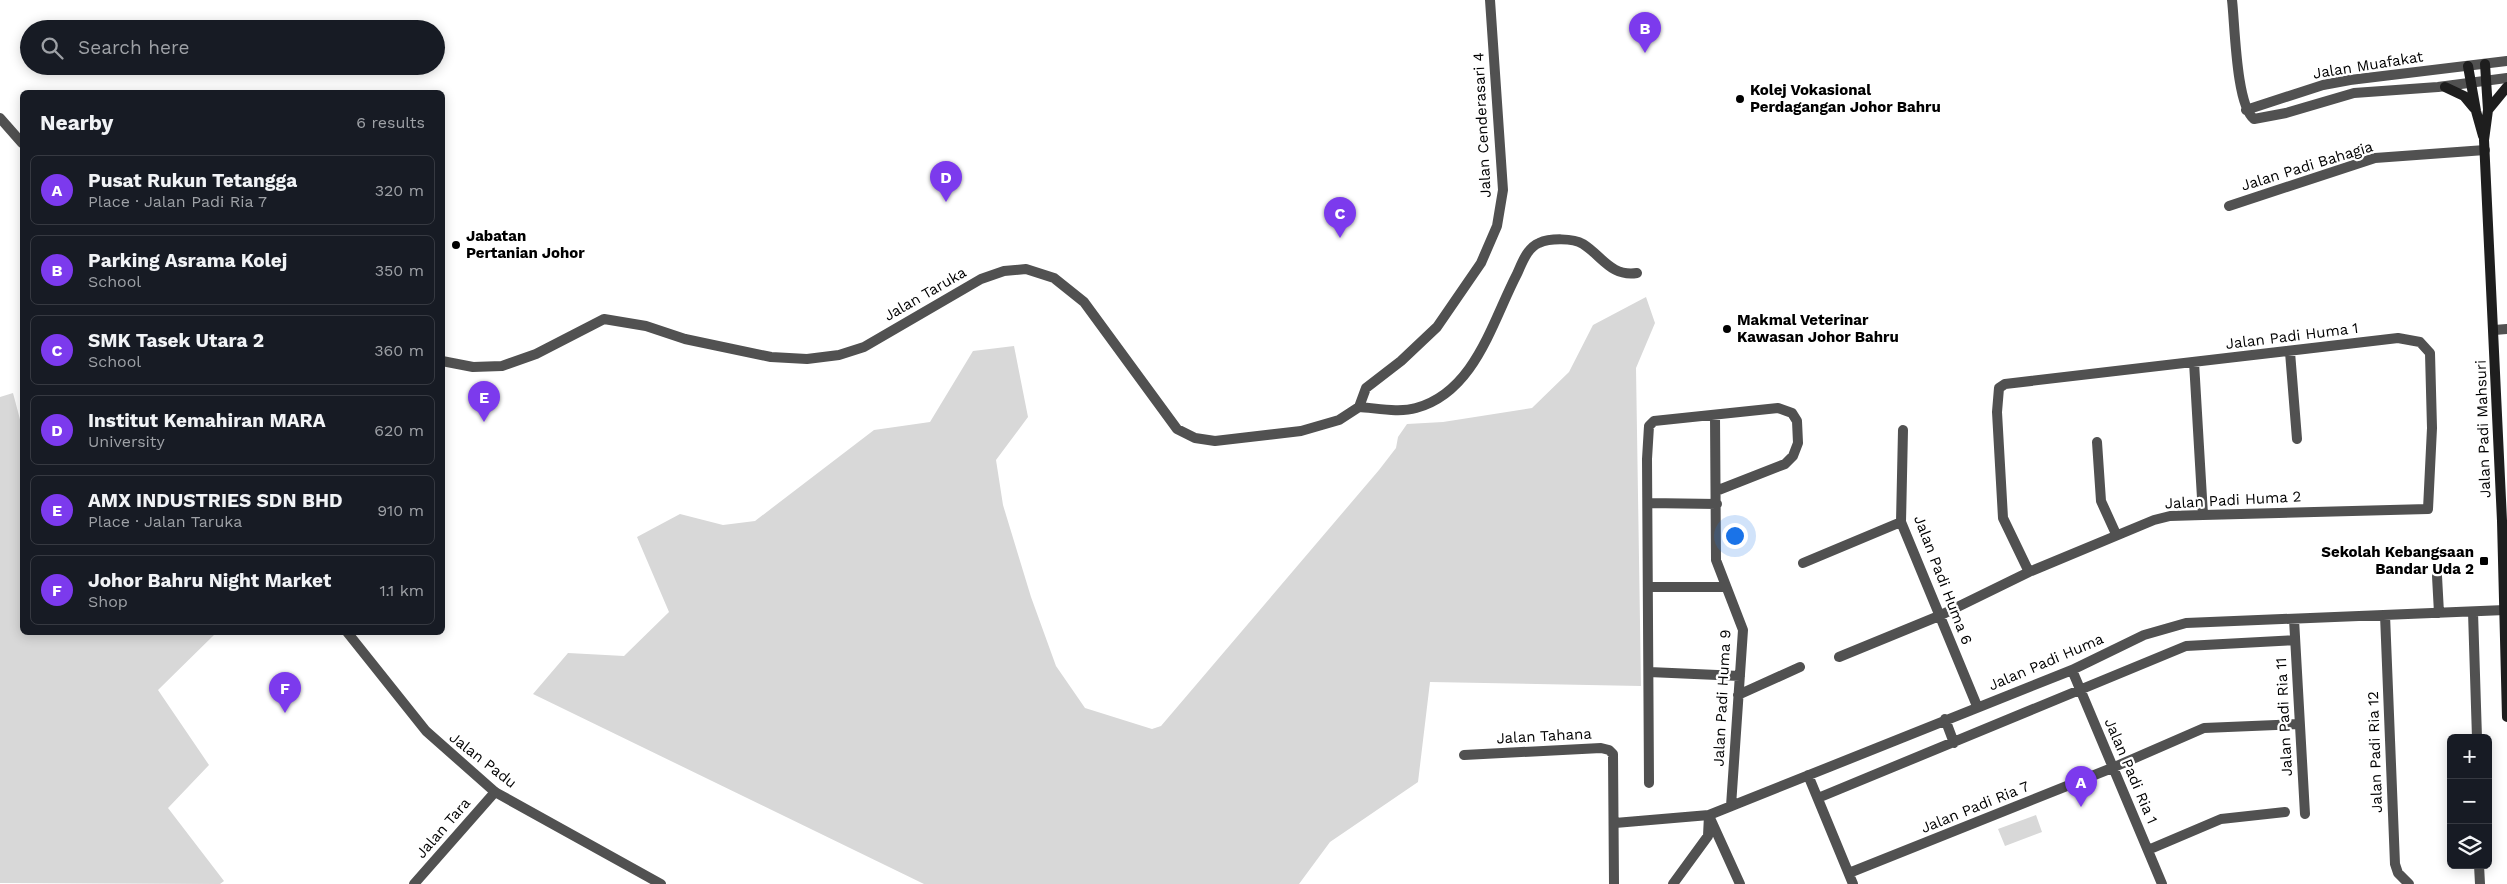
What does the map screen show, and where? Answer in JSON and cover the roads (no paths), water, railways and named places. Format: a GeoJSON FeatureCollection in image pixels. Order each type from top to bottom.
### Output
{"type":"FeatureCollection","features":[{"type":"Feature","properties":{"kind":"main road","name":"Jalan Padi Mahsuri"},"geometry":{"type":"LineString","coordinates":[[2485,64],[2488,110],[2484,145],[2494,330],[2505,610],[2507,717]]}},
{"type":"Feature","properties":{"kind":"main road","name":"Jalan Padi Mahsuri"},"geometry":{"type":"LineString","coordinates":[[2468,66],[2484,145]]}},
{"type":"Feature","properties":{"kind":"main road"},"geometry":{"type":"LineString","coordinates":[[2445,87],[2464,96],[2476,111]]}},
{"type":"Feature","properties":{"kind":"main road"},"geometry":{"type":"LineString","coordinates":[[2488,110],[2507,87]]}},
{"type":"Feature","properties":{"kind":"street","name":"Jalan Cenderasari 4"},"geometry":{"type":"LineString","coordinates":[[1359,407],[1366,388],[1401,361],[1437,327],[1481,263],[1497,226],[1503,190],[1490,0]]}},
{"type":"Feature","properties":{"kind":"street"},"geometry":{"type":"LineString","coordinates":[[2232,0],[2241,89],[2246,110]]}},
{"type":"Feature","properties":{"kind":"street","name":"Jalan Muafakat"},"geometry":{"type":"LineString","coordinates":[[2507,61],[2323,85],[2246,110],[2254,119],[2260,119],[2354,93],[2445,87],[2507,78]]}},
{"type":"Feature","properties":{"kind":"street"},"geometry":{"type":"LineString","coordinates":[[0,118],[20,141]]}},
{"type":"Feature","properties":{"kind":"street","name":"Jalan Padi Bahagia"},"geometry":{"type":"LineString","coordinates":[[2228,206],[2375,158],[2484,145]]}},
{"type":"Feature","properties":{"kind":"street"},"geometry":{"type":"LineString","coordinates":[[1359,407],[1414,409],[1436,400],[1452,387],[1467,372],[1485,344],[1502,302],[1528,252],[1538,243],[1558,239],[1582,243],[1605,264],[1626,275],[1637,273]]}},
{"type":"Feature","properties":{"kind":"street","name":"Jalan Taruka"},"geometry":{"type":"LineString","coordinates":[[445,362],[473,367],[502,366],[536,354],[604,319],[646,326],[685,339],[771,357],[807,358],[839,355],[864,347],[981,279],[1004,271],[1026,269],[1054,278],[1084,302],[1177,429],[1195,438],[1215,441],[1301,431],[1339,420],[1359,407]]}},
{"type":"Feature","properties":{"kind":"street"},"geometry":{"type":"LineString","coordinates":[[2494,330],[2507,329]]}},
{"type":"Feature","properties":{"kind":"street","name":"Jalan Padi Huma 1"},"geometry":{"type":"LineString","coordinates":[[2029,572],[2003,518],[1997,412],[1999,388],[2005,384],[2398,338],[2420,342],[2430,353],[2432,428],[2428,509]]}},
{"type":"Feature","properties":{"kind":"street"},"geometry":{"type":"LineString","coordinates":[[2290,352],[2297,439]]}},
{"type":"Feature","properties":{"kind":"street"},"geometry":{"type":"LineString","coordinates":[[2194,362],[2203,515]]}},
{"type":"Feature","properties":{"kind":"street"},"geometry":{"type":"LineString","coordinates":[[1649,783],[1647,459],[1650,424],[1778,408],[1792,413],[1797,421],[1798,443],[1793,456],[1785,464],[1716,491]]}},
{"type":"Feature","properties":{"kind":"street","name":"Jalan Padi Huma 9"},"geometry":{"type":"LineString","coordinates":[[1715,416],[1716,560],[1743,630],[1731,806]]}},
{"type":"Feature","properties":{"kind":"street","name":"Jalan Padi Huma 6"},"geometry":{"type":"LineString","coordinates":[[1902,430],[1901,522],[1977,706]]}},
{"type":"Feature","properties":{"kind":"street"},"geometry":{"type":"LineString","coordinates":[[2097,442],[2101,501],[2116,534]]}},
{"type":"Feature","properties":{"kind":"street"},"geometry":{"type":"LineString","coordinates":[[1648,502],[1717,504]]}},
{"type":"Feature","properties":{"kind":"street","name":"Jalan Padi Huma 2"},"geometry":{"type":"LineString","coordinates":[[1839,657],[1939,616],[2029,572],[2116,534],[2170,516],[2428,509]]}},
{"type":"Feature","properties":{"kind":"street"},"geometry":{"type":"LineString","coordinates":[[1802,563],[1901,522]]}},
{"type":"Feature","properties":{"kind":"street"},"geometry":{"type":"LineString","coordinates":[[2437,576],[2439,613]]}},
{"type":"Feature","properties":{"kind":"street"},"geometry":{"type":"LineString","coordinates":[[1648,587],[1726,587]]}},
{"type":"Feature","properties":{"kind":"street","name":"Jalan Padi Huma"},"geometry":{"type":"LineString","coordinates":[[1615,823],[1709,815],[1977,706],[2072,670],[2144,635],[2186,622],[2505,610]]}},
{"type":"Feature","properties":{"kind":"street"},"geometry":{"type":"LineString","coordinates":[[2473,612],[2478,734]]}},
{"type":"Feature","properties":{"kind":"street","name":"Jalan Padi Ria 12"},"geometry":{"type":"LineString","coordinates":[[2385,615],[2395,864],[2398,873],[2409,884]]}},
{"type":"Feature","properties":{"kind":"street","name":"Jalan Padi Ria 11"},"geometry":{"type":"LineString","coordinates":[[2294,619],[2305,814]]}},
{"type":"Feature","properties":{"kind":"street","name":"Jalan Padu"},"geometry":{"type":"LineString","coordinates":[[349,635],[426,731],[495,792],[661,884]]}},
{"type":"Feature","properties":{"kind":"street"},"geometry":{"type":"LineString","coordinates":[[1818,798],[2186,646],[2295,640]]}},
{"type":"Feature","properties":{"kind":"street"},"geometry":{"type":"LineString","coordinates":[[1738,695],[1800,667]]}},
{"type":"Feature","properties":{"kind":"street","name":"Jalan Padi Ria 1"},"geometry":{"type":"LineString","coordinates":[[2072,670],[2162,884]]}},
{"type":"Feature","properties":{"kind":"street"},"geometry":{"type":"LineString","coordinates":[[1649,672],[1740,676]]}},
{"type":"Feature","properties":{"kind":"street"},"geometry":{"type":"LineString","coordinates":[[1945,719],[1954,743]]}},
{"type":"Feature","properties":{"kind":"street","name":"Jalan Padi Ria 7"},"geometry":{"type":"LineString","coordinates":[[1849,874],[2112,768],[2204,728],[2299,724]]}},
{"type":"Feature","properties":{"kind":"street","name":"Jalan Tahana"},"geometry":{"type":"LineString","coordinates":[[1464,755],[1602,748],[1609,750],[1613,754],[1614,884]]}},
{"type":"Feature","properties":{"kind":"street"},"geometry":{"type":"LineString","coordinates":[[1808,775],[1853,884]]}},
{"type":"Feature","properties":{"kind":"street","name":"Jalan Tara"},"geometry":{"type":"LineString","coordinates":[[414,884],[495,792]]}},
{"type":"Feature","properties":{"kind":"street"},"geometry":{"type":"LineString","coordinates":[[2148,850],[2221,818],[2285,812]]}},
{"type":"Feature","properties":{"kind":"street"},"geometry":{"type":"LineString","coordinates":[[1673,884],[1708,836],[1709,815]]}},
{"type":"Feature","properties":{"kind":"street"},"geometry":{"type":"LineString","coordinates":[[1709,815],[1740,884]]}},
{"type":"Feature","properties":{"kind":"street"},"geometry":{"type":"LineString","coordinates":[[2480,869],[2480,884]]}},
{"type":"Feature","properties":{"kind":"place","name":"Parking Asrama Kolej"},"geometry":{"type":"Point","coordinates":[1645,53]}},
{"type":"Feature","properties":{"kind":"place","name":"Kolej Vokasional Perdagangan Johor Bahru"},"geometry":{"type":"Point","coordinates":[1740,99]}},
{"type":"Feature","properties":{"kind":"place","name":"Institut Kemahiran MARA"},"geometry":{"type":"Point","coordinates":[946,202]}},
{"type":"Feature","properties":{"kind":"place","name":"SMK Tasek Utara 2"},"geometry":{"type":"Point","coordinates":[1340,238]}},
{"type":"Feature","properties":{"kind":"place","name":"Jabatan Pertanian Johor"},"geometry":{"type":"Point","coordinates":[456,245]}},
{"type":"Feature","properties":{"kind":"place","name":"Makmal Veterinar Kawasan Johor Bahru"},"geometry":{"type":"Point","coordinates":[1727,329]}},
{"type":"Feature","properties":{"kind":"place","name":"AMX INDUSTRIES SDN BHD"},"geometry":{"type":"Point","coordinates":[484,422]}},
{"type":"Feature","properties":{"kind":"place","name":"Sekolah Kebangsaan Bandar Uda 2"},"geometry":{"type":"Point","coordinates":[2484,561]}},
{"type":"Feature","properties":{"kind":"place","name":"Johor Bahru Night Market"},"geometry":{"type":"Point","coordinates":[285,713]}},
{"type":"Feature","properties":{"kind":"place","name":"Pusat Rukun Tetangga"},"geometry":{"type":"Point","coordinates":[2081,807]}}]}
